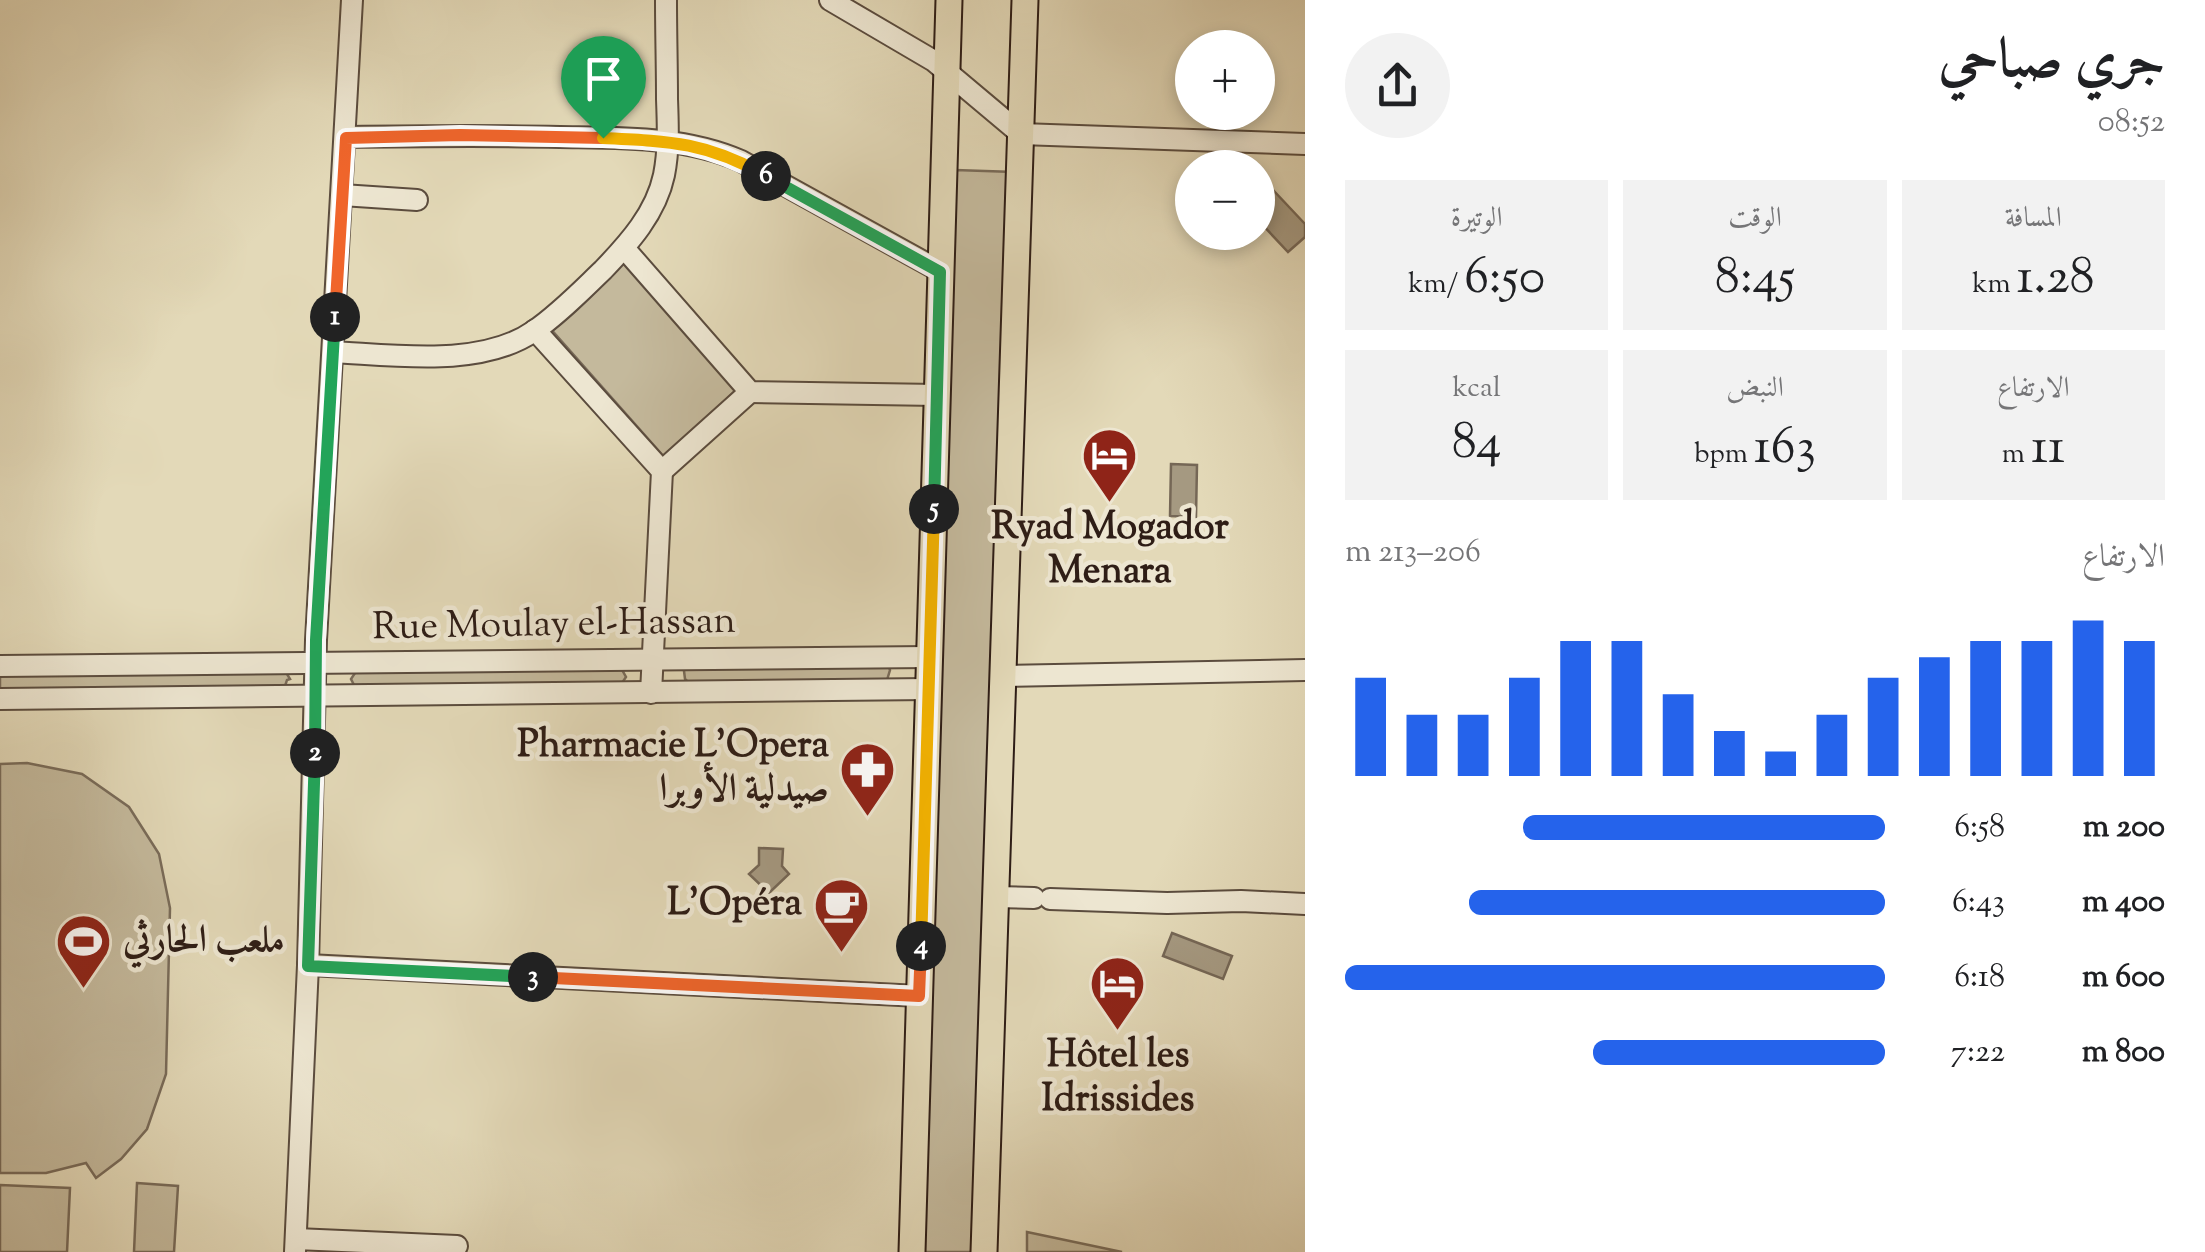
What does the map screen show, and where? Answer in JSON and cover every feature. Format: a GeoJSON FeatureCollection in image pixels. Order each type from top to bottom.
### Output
{"type":"FeatureCollection","features":[{"type":"Feature","properties":{"kind":"main road"},"geometry":{"type":"LineString","coordinates":[[912,1252],[948,0]]}},
{"type":"Feature","properties":{"kind":"main road"},"geometry":{"type":"LineString","coordinates":[[984,1252],[1024,0]]}},
{"type":"Feature","properties":{"kind":"street"},"geometry":{"type":"LineString","coordinates":[[352,0],[316,664],[296,1245],[457,1246]]}},
{"type":"Feature","properties":{"kind":"street"},"geometry":{"type":"LineString","coordinates":[[333,352],[463,354],[504,346],[535,330],[624,248],[652,209],[664,178],[668,142],[666,0]]}},
{"type":"Feature","properties":{"kind":"street"},"geometry":{"type":"LineString","coordinates":[[830,0],[934,62],[1022,134],[1305,144]]}},
{"type":"Feature","properties":{"kind":"street"},"geometry":{"type":"LineString","coordinates":[[346,138],[460,135],[668,142],[716,151],[741,161],[940,272]]}},
{"type":"Feature","properties":{"kind":"street"},"geometry":{"type":"LineString","coordinates":[[342,195],[417,200]]}},
{"type":"Feature","properties":{"kind":"street"},"geometry":{"type":"LineString","coordinates":[[624,248],[750,392]]}},
{"type":"Feature","properties":{"kind":"street"},"geometry":{"type":"LineString","coordinates":[[535,330],[662,471]]}},
{"type":"Feature","properties":{"kind":"street"},"geometry":{"type":"LineString","coordinates":[[651,693],[662,471],[750,392],[937,395]]}},
{"type":"Feature","properties":{"kind":"street","name":"Rue Moulay el-Hassan"},"geometry":{"type":"LineString","coordinates":[[0,666],[929,657]]}},
{"type":"Feature","properties":{"kind":"street"},"geometry":{"type":"LineString","coordinates":[[1004,676],[1305,670]]}},
{"type":"Feature","properties":{"kind":"street","name":"Rue Moulay el-Hassan"},"geometry":{"type":"LineString","coordinates":[[0,699],[928,689]]}},
{"type":"Feature","properties":{"kind":"street"},"geometry":{"type":"LineString","coordinates":[[995,896],[1305,904]]}},
{"type":"Feature","properties":{"kind":"street"},"geometry":{"type":"LineString","coordinates":[[308,966],[919,996]]}},
{"type":"Feature","properties":{"kind":"shaded area"},"geometry":{"type":"Polygon","coordinates":[[[955,170],[1014,172],[980,1252],[919,1252],[955,170]]]}},
{"type":"Feature","properties":{"kind":"shaded area"},"geometry":{"type":"Polygon","coordinates":[[[1275,192],[1305,224],[1305,237],[1288,252],[1275,238],[1275,192]]]}},
{"type":"Feature","properties":{"kind":"shaded area"},"geometry":{"type":"Polygon","coordinates":[[[620,256],[737,389],[666,459],[549,327],[620,256]]]}},
{"type":"Feature","properties":{"kind":"shaded area"},"geometry":{"type":"Polygon","coordinates":[[[1171,464],[1197,465],[1196,517],[1170,516],[1171,464]]]}},
{"type":"Feature","properties":{"kind":"shaded area"},"geometry":{"type":"Polygon","coordinates":[[[687,665],[888,665],[890,670],[887,680],[688,682],[684,671],[687,665]]]}},
{"type":"Feature","properties":{"kind":"shaded area"},"geometry":{"type":"Polygon","coordinates":[[[621,668],[626,677],[620,686],[355,687],[351,679],[357,670],[621,668]]]}},
{"type":"Feature","properties":{"kind":"shaded area"},"geometry":{"type":"Polygon","coordinates":[[[284,669],[290,679],[284,689],[0,692],[0,672],[284,669]]]}},
{"type":"Feature","properties":{"kind":"shaded area","name":"ملعب الحارثي"},"geometry":{"type":"Polygon","coordinates":[[[27,763],[82,774],[129,807],[159,854],[170,908],[166,1074],[147,1129],[121,1159],[96,1178],[86,1163],[46,1173],[0,1173],[0,764],[27,763]]]}},
{"type":"Feature","properties":{"kind":"shaded area"},"geometry":{"type":"Polygon","coordinates":[[[759,848],[783,849],[782,866],[789,874],[769,893],[749,874],[759,865],[759,848]]]}},
{"type":"Feature","properties":{"kind":"shaded area"},"geometry":{"type":"Polygon","coordinates":[[[1172,933],[1232,956],[1223,979],[1163,956],[1172,933]]]}},
{"type":"Feature","properties":{"kind":"shaded area"},"geometry":{"type":"Polygon","coordinates":[[[137,1183],[178,1186],[174,1252],[134,1252],[137,1183]]]}},
{"type":"Feature","properties":{"kind":"shaded area"},"geometry":{"type":"Polygon","coordinates":[[[0,1185],[70,1188],[67,1252],[0,1252],[0,1185]]]}},
{"type":"Feature","properties":{"kind":"shaded area"},"geometry":{"type":"Polygon","coordinates":[[[1027,1232],[1122,1252],[1027,1252],[1027,1232]]]}},
{"type":"Feature","properties":{"kind":"place","name":"Ryad Mogador Menara"},"geometry":{"type":"Point","coordinates":[1110,505]}},
{"type":"Feature","properties":{"kind":"place","name":"Pharmacie L'Opera صيدلية الأوبرا"},"geometry":{"type":"Point","coordinates":[868,818]}},
{"type":"Feature","properties":{"kind":"place","name":"L'Opéra"},"geometry":{"type":"Point","coordinates":[841,954]}},
{"type":"Feature","properties":{"kind":"place","name":"ملعب الحارثي"},"geometry":{"type":"Point","coordinates":[84,991]}},
{"type":"Feature","properties":{"kind":"place","name":"Hôtel les Idrissides"},"geometry":{"type":"Point","coordinates":[1118,1033]}},
{"type":"Feature","properties":{"kind":"route"},"geometry":{"type":"LineString","coordinates":[[346,138],[603,138],[668,142],[727,155],[940,272],[919,996],[308,966],[316,640],[346,138]]}}]}
